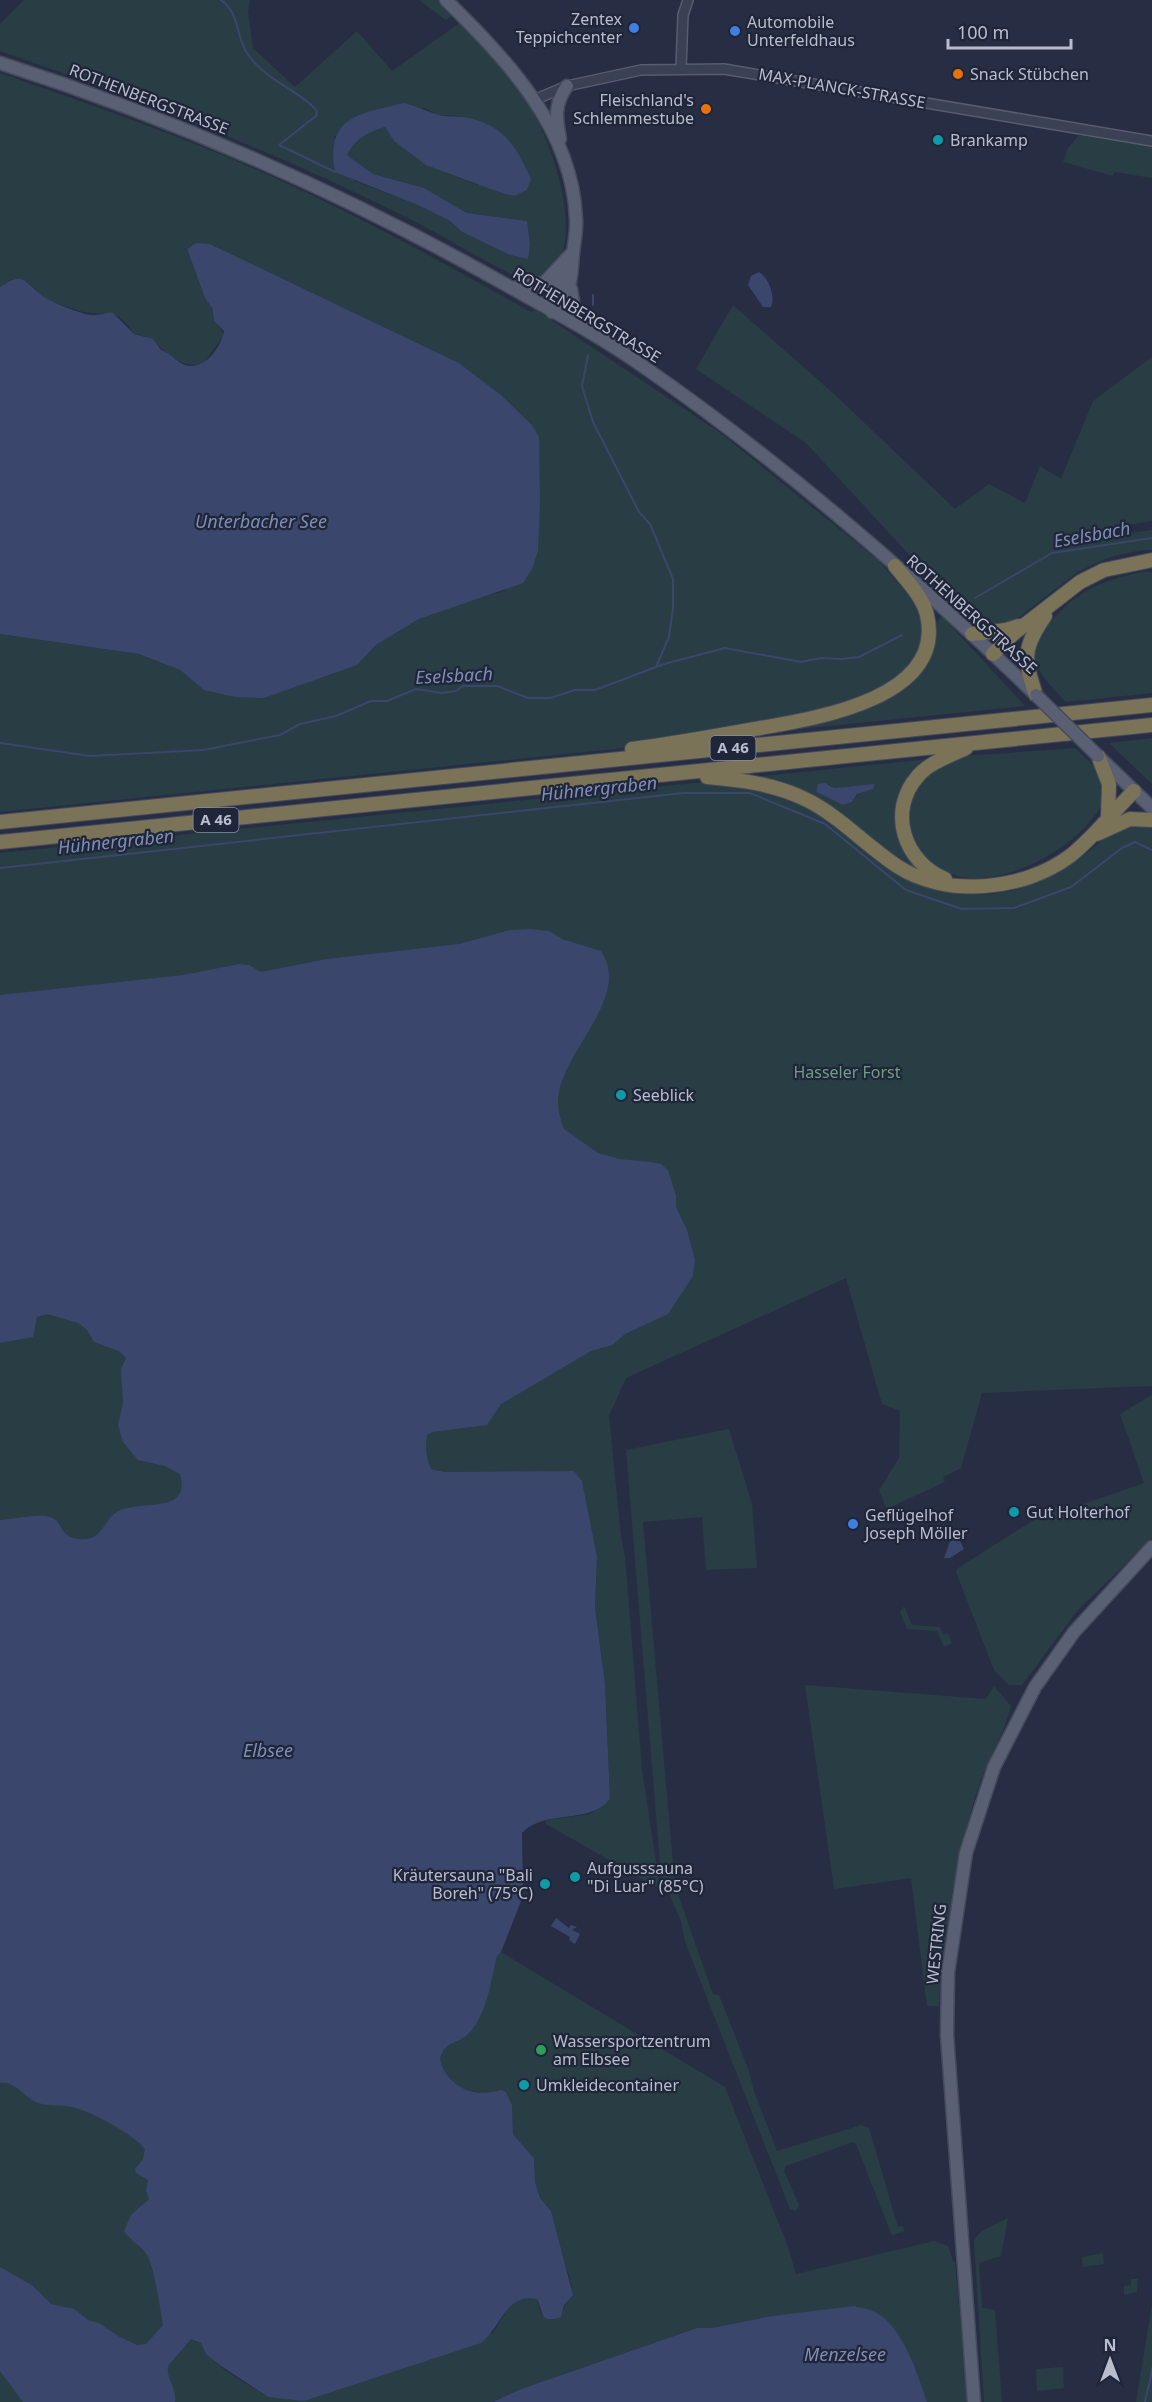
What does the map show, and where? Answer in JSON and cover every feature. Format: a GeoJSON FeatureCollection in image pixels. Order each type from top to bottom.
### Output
{"type":"FeatureCollection","features":[{"type":"Feature","properties":{"kind":"highway"},"geometry":{"type":"LineString","coordinates":[[993,654],[1080,582],[1104,570],[1152,560]]}},
{"type":"Feature","properties":{"kind":"highway"},"geometry":{"type":"LineString","coordinates":[[566,764],[578,754],[682,742],[816,718],[851,708],[894,686],[920,662],[927,640],[928,624],[925,609],[895,566]]}},
{"type":"Feature","properties":{"kind":"highway"},"geometry":{"type":"LineString","coordinates":[[1036,695],[1027,667],[1026,651],[1032,633],[1049,609]]}},
{"type":"Feature","properties":{"kind":"highway"},"geometry":{"type":"LineString","coordinates":[[972,634],[1006,630],[1032,620]]}},
{"type":"Feature","properties":{"kind":"highway","name":"A 46"},"geometry":{"type":"LineString","coordinates":[[0,822],[1149,705]]}},
{"type":"Feature","properties":{"kind":"highway","name":"A 46"},"geometry":{"type":"LineString","coordinates":[[0,842],[1152,726]]}},
{"type":"Feature","properties":{"kind":"highway"},"geometry":{"type":"LineString","coordinates":[[960,886],[936,876],[915,859],[908,846],[901,820],[906,796],[919,775],[932,764],[974,744]]}},
{"type":"Feature","properties":{"kind":"highway"},"geometry":{"type":"LineString","coordinates":[[1098,756],[1109,784],[1108,817]]}},
{"type":"Feature","properties":{"kind":"highway"},"geometry":{"type":"LineString","coordinates":[[675,774],[738,780],[782,789],[824,810],[898,867],[935,883],[960,886],[991,885],[1033,874],[1069,856],[1134,791]]}},
{"type":"Feature","properties":{"kind":"highway"},"geometry":{"type":"LineString","coordinates":[[1089,837],[1130,819],[1152,819]]}},
{"type":"Feature","properties":{"kind":"main road"},"geometry":{"type":"LineString","coordinates":[[446,0],[492,47],[534,100],[563,152]]}},
{"type":"Feature","properties":{"kind":"main road","name":"ROTHENBERGSTRASSE"},"geometry":{"type":"LineString","coordinates":[[0,63],[109,99],[254,157],[403,227],[615,348],[786,473],[895,566],[972,634],[1152,808]]}},
{"type":"Feature","properties":{"kind":"main road"},"geometry":{"type":"LineString","coordinates":[[567,86],[561,95],[556,115],[570,176],[576,218],[570,285],[574,308],[615,348]]}},
{"type":"Feature","properties":{"kind":"main road"},"geometry":{"type":"LineString","coordinates":[[511,288],[544,283],[573,252]]}},
{"type":"Feature","properties":{"kind":"main road"},"geometry":{"type":"LineString","coordinates":[[570,285],[563,302],[550,310],[549,303],[573,252]]}},
{"type":"Feature","properties":{"kind":"main road","name":"WESTRING"},"geometry":{"type":"LineString","coordinates":[[974,2402],[947,2035],[948,1973],[959,1886],[975,1822],[990,1776],[1026,1703],[1074,1632],[1152,1547]]}},
{"type":"Feature","properties":{"kind":"street"},"geometry":{"type":"LineString","coordinates":[[681,68],[683,15],[688,0]]}},
{"type":"Feature","properties":{"kind":"street","name":"MAX-PLANCK-STRASSE"},"geometry":{"type":"LineString","coordinates":[[534,100],[567,86],[641,70],[724,69],[1152,141]]}},
{"type":"Feature","properties":{"kind":"green space"},"geometry":{"type":"Polygon","coordinates":[[[24,0],[250,0],[248,12],[253,48],[295,87],[357,31],[392,71],[461,22],[515,82],[529,104],[546,140],[561,186],[565,210],[566,233],[562,253],[549,273],[534,282],[524,280],[416,222],[302,168],[152,106],[0,51],[0,24],[24,0]],[[424,108],[334,137],[355,181],[420,206],[450,221],[462,232],[510,255],[528,259],[526,221],[467,213],[424,188],[373,174],[347,155],[363,137],[385,127],[403,148],[414,156],[478,185],[461,116],[439,115],[424,108]]]}},
{"type":"Feature","properties":{"kind":"green space"},"geometry":{"type":"Polygon","coordinates":[[[419,0],[440,0],[454,15],[446,20],[419,0]]]}},
{"type":"Feature","properties":{"kind":"green space"},"geometry":{"type":"Polygon","coordinates":[[[0,73],[103,109],[240,162],[338,208],[531,312],[536,310],[719,432],[879,561],[921,610],[924,636],[919,654],[910,668],[882,688],[831,709],[653,745],[0,812],[0,634],[139,654],[180,670],[204,690],[357,665],[376,645],[419,619],[472,599],[505,591],[501,395],[459,363],[210,244],[196,243],[187,249],[205,298],[211,306],[213,317],[224,335],[203,364],[182,363],[143,336],[134,334],[120,317],[113,314],[84,312],[58,304],[40,294],[29,283],[21,280],[13,279],[0,287],[0,73]]]}},
{"type":"Feature","properties":{"kind":"green space"},"geometry":{"type":"Polygon","coordinates":[[[1079,135],[1152,147],[1152,178],[1115,172],[1113,176],[1063,162],[1068,148],[1079,135]]]}},
{"type":"Feature","properties":{"kind":"green space"},"geometry":{"type":"Polygon","coordinates":[[[733,305],[834,394],[955,509],[989,484],[1025,503],[1040,466],[1061,479],[1093,401],[1152,357],[1152,521],[1083,532],[1086,539],[1152,530],[1152,550],[1141,550],[1108,558],[1079,571],[1011,623],[991,624],[916,562],[806,443],[696,369],[733,305]]]}},
{"type":"Feature","properties":{"kind":"green space"},"geometry":{"type":"Polygon","coordinates":[[[1142,572],[1152,572],[1152,693],[1066,702],[1040,671],[1032,648],[1054,618],[1078,596],[1106,582],[1142,572]]]}},
{"type":"Feature","properties":{"kind":"green space"},"geometry":{"type":"Polygon","coordinates":[[[942,616],[1025,706],[780,731],[870,705],[902,689],[920,673],[935,628],[942,616]]]}},
{"type":"Feature","properties":{"kind":"green space"},"geometry":{"type":"Polygon","coordinates":[[[1152,738],[1152,784],[1109,743],[1152,738]]]}},
{"type":"Feature","properties":{"kind":"green space"},"geometry":{"type":"Polygon","coordinates":[[[1075,748],[1099,773],[1104,783],[1105,794],[1099,810],[1088,824],[1073,839],[1054,852],[1009,873],[986,878],[963,877],[942,870],[919,850],[911,827],[913,797],[923,781],[943,765],[970,755],[1075,748]]]}},
{"type":"Feature","properties":{"kind":"green space"},"geometry":{"type":"Polygon","coordinates":[[[930,759],[900,815],[927,878],[854,829],[760,780],[761,776],[930,759]],[[829,784],[817,788],[816,792],[843,805],[852,802],[865,785],[834,788],[829,784]]]}},
{"type":"Feature","properties":{"kind":"green space","name":"Hasseler Forst"},"geometry":{"type":"Polygon","coordinates":[[[695,783],[741,786],[786,797],[813,810],[905,873],[945,890],[967,894],[1002,893],[1034,884],[1078,859],[1121,826],[1131,824],[1152,826],[1152,1386],[982,1393],[961,1468],[943,1477],[945,1482],[893,1506],[895,1513],[889,1515],[879,1490],[899,1458],[900,1411],[882,1404],[846,1278],[626,1378],[609,1416],[621,1537],[625,1556],[642,1769],[660,1889],[546,1824],[546,1820],[590,1814],[610,1799],[605,1684],[595,1607],[597,1557],[0,1732],[0,853],[695,783]]]}},
{"type":"Feature","properties":{"kind":"green space"},"geometry":{"type":"Polygon","coordinates":[[[1152,1395],[1152,1538],[1077,1611],[1022,1685],[1009,1685],[994,1670],[956,1572],[958,1568],[1056,1506],[1072,1508],[1144,1483],[1120,1414],[1152,1395]]]}},
{"type":"Feature","properties":{"kind":"green space"},"geometry":{"type":"Polygon","coordinates":[[[729,1429],[752,1504],[757,1568],[706,1570],[702,1517],[643,1522],[675,1886],[713,1994],[719,1995],[777,2151],[861,2125],[869,2128],[898,2227],[903,2226],[904,2231],[892,2236],[856,2144],[853,2142],[786,2166],[784,2171],[799,2205],[796,2211],[790,2209],[685,1942],[681,1921],[661,1876],[626,1450],[729,1429]]]}},
{"type":"Feature","properties":{"kind":"green space"},"geometry":{"type":"Polygon","coordinates":[[[904,1606],[912,1625],[940,1627],[943,1635],[948,1633],[952,1643],[944,1647],[937,1631],[907,1629],[900,1612],[904,1606]]]}},
{"type":"Feature","properties":{"kind":"green space"},"geometry":{"type":"Polygon","coordinates":[[[805,1685],[986,1699],[994,1686],[1011,1706],[1005,1726],[980,1782],[964,1837],[952,1893],[939,2006],[927,2006],[911,1878],[834,1889],[805,1685]]]}},
{"type":"Feature","properties":{"kind":"green space"},"geometry":{"type":"Polygon","coordinates":[[[501,1952],[725,2087],[788,2247],[796,2274],[934,2241],[948,2246],[955,2262],[968,2402],[927,2402],[915,2367],[772,2316],[712,2328],[697,2328],[521,2389],[493,2402],[0,2402],[0,2015],[164,2126],[191,2339],[201,2343],[206,2352],[221,2367],[268,2397],[493,2333],[510,2307],[521,2300],[537,2299],[541,2315],[563,2311],[572,2286],[554,2229],[551,2211],[540,2198],[535,2182],[534,2158],[513,2134],[512,2105],[506,2092],[488,2093],[463,2088],[449,2078],[441,2061],[445,2048],[474,2027],[485,2001],[497,1956],[501,1952]]]}},
{"type":"Feature","properties":{"kind":"green space"},"geometry":{"type":"Polygon","coordinates":[[[1008,2218],[1001,2256],[979,2263],[982,2308],[995,2310],[1002,2402],[984,2402],[974,2240],[981,2231],[1008,2218]]]}},
{"type":"Feature","properties":{"kind":"green space"},"geometry":{"type":"Polygon","coordinates":[[[1103,2253],[1104,2264],[1083,2267],[1082,2257],[1103,2253]]]}},
{"type":"Feature","properties":{"kind":"green space"},"geometry":{"type":"Polygon","coordinates":[[[969,2262],[972,2264],[980,2402],[979,2402],[969,2262]]]}},
{"type":"Feature","properties":{"kind":"green space"},"geometry":{"type":"Polygon","coordinates":[[[1131,2279],[1138,2279],[1137,2292],[1124,2295],[1124,2286],[1131,2285],[1131,2279]]]}},
{"type":"Feature","properties":{"kind":"green space"},"geometry":{"type":"Polygon","coordinates":[[[1152,2305],[1152,2402],[1136,2402],[1152,2305]]]}},
{"type":"Feature","properties":{"kind":"green space"},"geometry":{"type":"Polygon","coordinates":[[[1063,2367],[1064,2388],[1037,2391],[1036,2369],[1063,2367]]]}},
{"type":"Feature","properties":{"kind":"water"},"geometry":{"type":"Polygon","coordinates":[[[404,103],[439,115],[477,120],[498,130],[520,156],[531,179],[527,190],[514,196],[426,165],[394,141],[385,127],[363,137],[347,155],[373,174],[424,188],[467,213],[527,221],[530,245],[528,259],[510,255],[462,232],[450,221],[420,206],[335,172],[333,153],[335,139],[341,128],[360,115],[404,103]]]}},
{"type":"Feature","properties":{"kind":"water","name":"Unterbacher See"},"geometry":{"type":"Polygon","coordinates":[[[196,243],[210,244],[459,363],[501,395],[532,425],[539,437],[538,551],[532,569],[523,583],[419,619],[376,645],[357,665],[264,698],[235,697],[204,690],[180,670],[139,654],[0,634],[0,287],[15,279],[20,279],[47,298],[74,310],[91,315],[113,313],[134,334],[153,339],[161,350],[182,364],[199,365],[215,351],[224,331],[214,321],[212,308],[205,298],[187,249],[196,243]]]}},
{"type":"Feature","properties":{"kind":"water"},"geometry":{"type":"Polygon","coordinates":[[[759,272],[770,287],[771,307],[763,307],[748,285],[751,276],[759,272]]]}},
{"type":"Feature","properties":{"kind":"water"},"geometry":{"type":"Polygon","coordinates":[[[825,783],[834,788],[875,784],[873,789],[857,794],[852,802],[843,805],[816,792],[818,784],[825,783]]]}},
{"type":"Feature","properties":{"kind":"water","name":"Elbsee"},"geometry":{"type":"Polygon","coordinates":[[[510,930],[549,931],[562,939],[601,951],[608,969],[608,987],[602,1006],[561,1083],[558,1106],[564,1129],[598,1153],[619,1159],[661,1164],[668,1170],[676,1196],[676,1207],[687,1230],[695,1260],[693,1276],[668,1314],[625,1334],[612,1345],[591,1351],[501,1404],[487,1425],[432,1432],[427,1435],[426,1439],[427,1457],[431,1469],[444,1472],[574,1471],[582,1481],[597,1557],[595,1607],[605,1684],[610,1799],[601,1807],[590,1812],[543,1821],[532,1825],[522,1833],[523,1896],[501,1952],[497,1956],[484,2008],[480,2018],[468,2034],[444,2049],[441,2059],[443,2068],[449,2077],[461,2087],[485,2093],[501,2090],[506,2092],[512,2105],[513,2134],[534,2158],[535,2182],[540,2198],[551,2211],[573,2295],[564,2305],[561,2317],[546,2318],[543,2316],[537,2299],[527,2298],[511,2306],[481,2343],[304,2401],[268,2397],[221,2366],[206,2354],[201,2343],[191,2339],[168,2366],[175,2402],[23,2402],[0,2371],[0,2267],[33,2286],[51,2304],[74,2309],[88,2320],[99,2323],[137,2345],[146,2344],[163,2325],[154,2275],[148,2257],[124,2231],[131,2215],[149,2199],[146,2190],[148,2180],[136,2173],[135,2169],[143,2159],[145,2149],[122,2130],[91,2114],[73,2107],[40,2104],[14,2086],[0,2083],[0,1520],[45,1516],[55,1519],[70,1537],[92,1538],[119,1511],[172,1501],[182,1487],[180,1474],[165,1466],[138,1460],[123,1442],[118,1425],[123,1403],[121,1369],[126,1358],[119,1351],[94,1342],[87,1330],[78,1323],[47,1314],[37,1317],[33,1337],[0,1343],[0,995],[183,975],[239,964],[249,965],[261,972],[327,959],[459,944],[510,930]]]}},
{"type":"Feature","properties":{"kind":"water"},"geometry":{"type":"Polygon","coordinates":[[[951,1539],[960,1541],[964,1549],[950,1558],[944,1558],[951,1539]]]}},
{"type":"Feature","properties":{"kind":"water"},"geometry":{"type":"Polygon","coordinates":[[[556,1918],[569,1928],[571,1925],[577,1927],[572,1930],[580,1934],[575,1944],[569,1940],[570,1937],[551,1926],[556,1918]]]}},
{"type":"Feature","properties":{"kind":"water","name":"Menzelsee"},"geometry":{"type":"Polygon","coordinates":[[[854,2306],[877,2313],[895,2329],[919,2378],[927,2402],[493,2402],[521,2389],[697,2328],[712,2328],[772,2316],[854,2306]]]}},
{"type":"Feature","properties":{"kind":"waterway"},"geometry":{"type":"LineString","coordinates":[[221,0],[232,13],[244,49],[249,56],[265,73],[317,111],[316,116],[279,145],[335,172]]}},
{"type":"Feature","properties":{"kind":"waterway"},"geometry":{"type":"LineString","coordinates":[[593,295],[593,305]]}},
{"type":"Feature","properties":{"kind":"waterway"},"geometry":{"type":"LineString","coordinates":[[588,355],[582,386],[593,422],[639,512],[650,524],[673,579],[673,607],[669,637],[656,667]]}},
{"type":"Feature","properties":{"kind":"waterway","name":"Eselsbach"},"geometry":{"type":"LineString","coordinates":[[975,598],[1052,553],[1152,538]]}},
{"type":"Feature","properties":{"kind":"waterway","name":"Eselsbach"},"geometry":{"type":"LineString","coordinates":[[0,743],[90,756],[203,750],[280,735],[300,724],[336,716],[371,701],[387,701],[416,689],[442,693],[456,691],[463,686],[497,686],[528,698],[550,698],[575,690],[595,690],[664,664],[725,648],[801,662],[821,658],[842,659],[859,657],[902,635]]}},
{"type":"Feature","properties":{"kind":"waterway","name":"Hühnergraben"},"geometry":{"type":"LineString","coordinates":[[0,868],[683,793],[750,793],[825,824],[906,890],[962,909],[1014,908],[1071,887],[1122,848],[1135,842],[1152,850]]}},
{"type":"Feature","properties":{"kind":"waterway"},"geometry":{"type":"LineString","coordinates":[[1145,2402],[1152,2368]]}},
{"type":"Feature","properties":{"kind":"place","name":"Zentex Teppichcenter"},"geometry":{"type":"Point","coordinates":[634,28]}},
{"type":"Feature","properties":{"kind":"place","name":"Automobile Unterfeldhaus"},"geometry":{"type":"Point","coordinates":[735,31]}},
{"type":"Feature","properties":{"kind":"place","name":"Snack Stübchen"},"geometry":{"type":"Point","coordinates":[958,74]}},
{"type":"Feature","properties":{"kind":"place","name":"Fleischland's Schlemmestube"},"geometry":{"type":"Point","coordinates":[706,109]}},
{"type":"Feature","properties":{"kind":"place","name":"Brankamp"},"geometry":{"type":"Point","coordinates":[938,140]}},
{"type":"Feature","properties":{"kind":"place","name":"Seeblick"},"geometry":{"type":"Point","coordinates":[621,1095]}},
{"type":"Feature","properties":{"kind":"place","name":"Gut Holterhof"},"geometry":{"type":"Point","coordinates":[1014,1512]}},
{"type":"Feature","properties":{"kind":"place","name":"Geflügelhof Joseph Möller"},"geometry":{"type":"Point","coordinates":[853,1524]}},
{"type":"Feature","properties":{"kind":"place","name":"Aufgusssauna \"Di Luar\" (85°C)"},"geometry":{"type":"Point","coordinates":[575,1877]}},
{"type":"Feature","properties":{"kind":"place","name":"Kräutersauna \"Bali Boreh\" (75°C)"},"geometry":{"type":"Point","coordinates":[545,1884]}},
{"type":"Feature","properties":{"kind":"place","name":"Wassersportzentrum am Elbsee"},"geometry":{"type":"Point","coordinates":[541,2050]}},
{"type":"Feature","properties":{"kind":"place","name":"Umkleidecontainer"},"geometry":{"type":"Point","coordinates":[524,2085]}}]}
